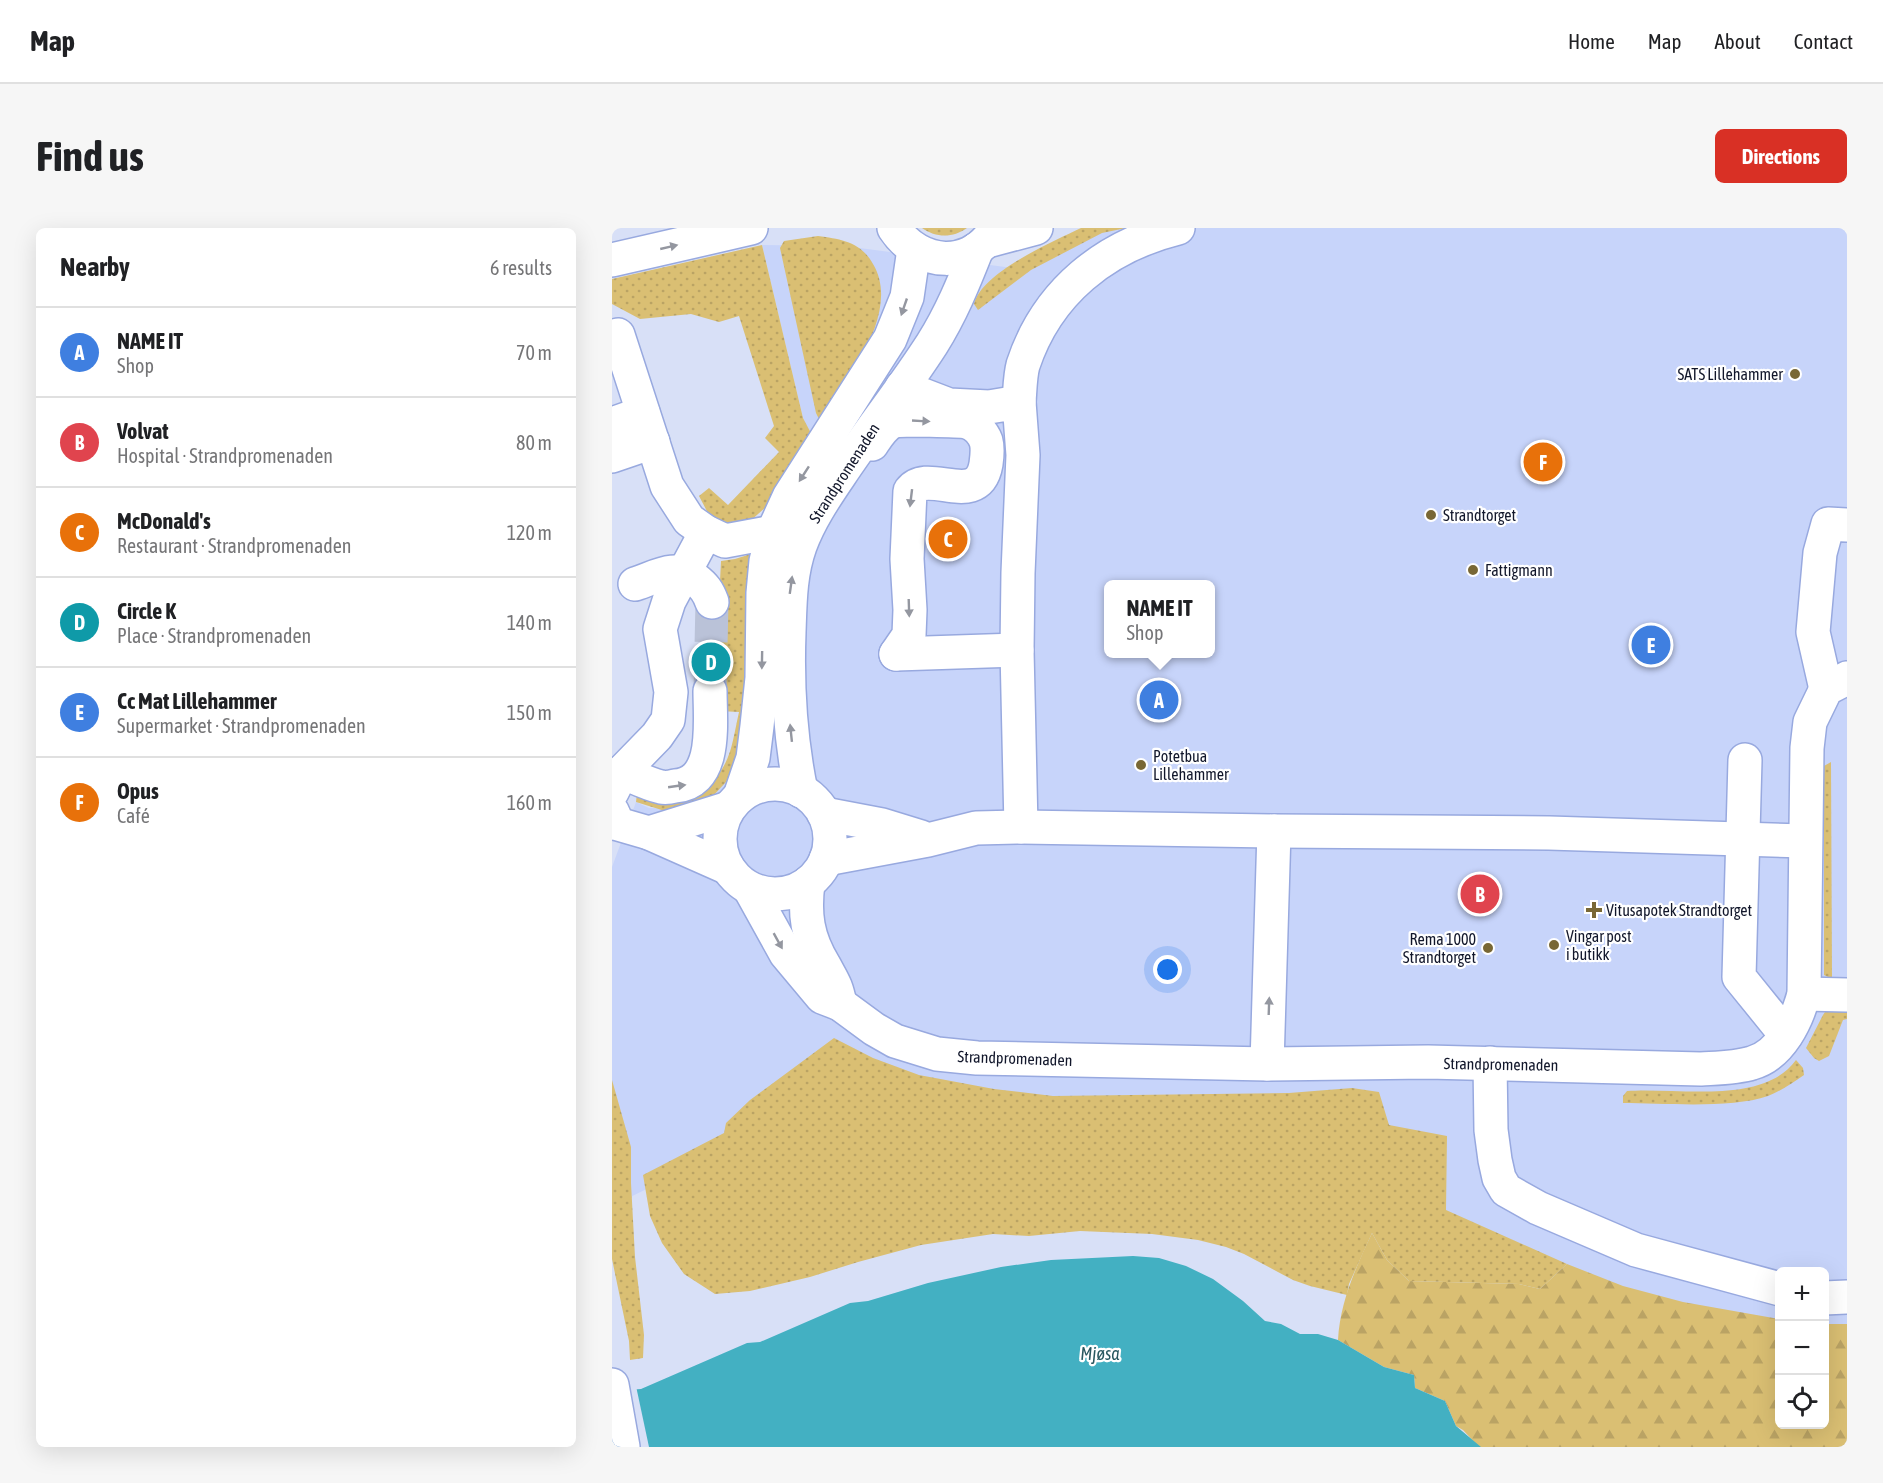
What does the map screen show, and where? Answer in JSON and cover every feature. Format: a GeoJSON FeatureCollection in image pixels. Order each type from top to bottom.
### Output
{"type":"FeatureCollection","features":[{"type":"Feature","properties":{"kind":"main road"},"geometry":{"type":"LineString","coordinates":[[612,260],[751,228]]}},
{"type":"Feature","properties":{"kind":"main road"},"geometry":{"type":"LineString","coordinates":[[867,228],[904,239],[926,256],[939,258],[952,258],[987,240],[1036,228]]}},
{"type":"Feature","properties":{"kind":"main road"},"geometry":{"type":"LineString","coordinates":[[1021,827],[1017,650],[1023,455],[1019,402],[1023,367],[1044,318],[1076,280],[1094,266],[1148,237],[1178,228]]}},
{"type":"Feature","properties":{"kind":"main road","name":"Strandpromenaden"},"geometry":{"type":"LineString","coordinates":[[734,802],[753,758],[762,678],[763,593],[766,561],[773,532],[789,497],[890,339],[907,297],[904,239]]}},
{"type":"Feature","properties":{"kind":"main road","name":"Strandpromenaden"},"geometry":{"type":"LineString","coordinates":[[801,791],[794,757],[789,701],[790,592],[800,546],[820,506],[950,314],[987,240]]}},
{"type":"Feature","properties":{"kind":"main road"},"geometry":{"type":"LineString","coordinates":[[612,337],[618,335],[636,408],[667,486],[689,520],[725,541],[773,532]]}},
{"type":"Feature","properties":{"kind":"main road"},"geometry":{"type":"LineString","coordinates":[[902,387],[949,405],[989,407],[1019,402]]}},
{"type":"Feature","properties":{"kind":"main road"},"geometry":{"type":"LineString","coordinates":[[612,424],[636,408]]}},
{"type":"Feature","properties":{"kind":"main road"},"geometry":{"type":"LineString","coordinates":[[612,456],[636,408]]}},
{"type":"Feature","properties":{"kind":"main road"},"geometry":{"type":"LineString","coordinates":[[821,534],[842,492],[885,426],[896,420],[968,422],[980,430],[987,442],[985,470],[981,478],[974,484],[964,486],[923,484],[914,486],[910,491],[907,559],[909,635],[896,654],[1017,650]]}},
{"type":"Feature","properties":{"kind":"main road"},"geometry":{"type":"LineString","coordinates":[[1837,684],[1813,633],[1820,554],[1828,524],[1847,525]]}},
{"type":"Feature","properties":{"kind":"main road"},"geometry":{"type":"LineString","coordinates":[[617,782],[668,720],[671,692],[660,629],[669,601],[706,532]]}},
{"type":"Feature","properties":{"kind":"main road"},"geometry":{"type":"LineString","coordinates":[[635,584],[675,570],[685,572],[708,589],[712,602]]}},
{"type":"Feature","properties":{"kind":"main road","name":"Strandpromenaden"},"geometry":{"type":"LineString","coordinates":[[739,879],[786,954],[802,976],[822,997],[840,1004],[895,1041],[914,1048],[957,1057],[1267,1064],[1490,1064],[1701,1069],[1754,1063],[1773,1050],[1786,1035],[1799,1014],[1804,994],[1807,748],[1810,722],[1837,684]]}},
{"type":"Feature","properties":{"kind":"main road"},"geometry":{"type":"LineString","coordinates":[[617,782],[663,787],[686,785],[701,773],[707,759],[710,738],[710,691]]}},
{"type":"Feature","properties":{"kind":"main road"},"geometry":{"type":"LineString","coordinates":[[1745,760],[1739,977],[1786,1035]]}},
{"type":"Feature","properties":{"kind":"main road"},"geometry":{"type":"LineString","coordinates":[[649,833],[734,802],[754,788],[770,784],[786,785],[801,791],[814,801],[824,814],[829,829],[830,844],[817,871],[805,906],[809,932],[824,966],[836,982],[840,1004]]}},
{"type":"Feature","properties":{"kind":"main road"},"geometry":{"type":"LineString","coordinates":[[734,802],[722,823],[719,838],[721,854],[739,879]]}},
{"type":"Feature","properties":{"kind":"main road"},"geometry":{"type":"LineString","coordinates":[[612,811],[618,824],[649,833],[765,894],[781,894],[795,890],[817,871],[847,853],[928,840],[976,828],[1549,833],[1805,841]]}},
{"type":"Feature","properties":{"kind":"main road"},"geometry":{"type":"LineString","coordinates":[[824,814],[882,825],[928,840]]}},
{"type":"Feature","properties":{"kind":"main road"},"geometry":{"type":"LineString","coordinates":[[1267,1064],[1274,831]]}},
{"type":"Feature","properties":{"kind":"main road"},"geometry":{"type":"LineString","coordinates":[[1804,994],[1847,995]]}},
{"type":"Feature","properties":{"kind":"main road"},"geometry":{"type":"LineString","coordinates":[[1490,1064],[1491,1130],[1495,1160],[1506,1190],[1538,1208],[1636,1250],[1775,1287]]}},
{"type":"Feature","properties":{"kind":"main road"},"geometry":{"type":"LineString","coordinates":[[1829,1298],[1847,1297]]}},
{"type":"Feature","properties":{"kind":"main road"},"geometry":{"type":"LineString","coordinates":[[612,1385],[623,1447]]}},
{"type":"Feature","properties":{"kind":"shaded area"},"geometry":{"type":"Polygon","coordinates":[[[1098,228],[1847,228],[1847,1329],[1829,1327],[1829,1267],[1775,1267],[1775,1325],[1674,1319],[1448,1239],[854,1087],[612,1206],[612,867],[636,802],[649,808],[691,809],[736,760],[754,555],[766,507],[812,437],[803,418],[762,245],[844,246],[1013,268],[1098,228]]]}},
{"type":"Feature","properties":{"kind":"green space"},"geometry":{"type":"Polygon","coordinates":[[[922,228],[967,228],[956,234],[944,236],[933,234],[922,228]]]}},
{"type":"Feature","properties":{"kind":"green space"},"geometry":{"type":"Polygon","coordinates":[[[1081,228],[1126,228],[1102,233],[1031,270],[978,310],[974,304],[980,292],[990,281],[1020,259],[1081,228]]]}},
{"type":"Feature","properties":{"kind":"green space"},"geometry":{"type":"Polygon","coordinates":[[[818,236],[850,243],[863,251],[873,264],[880,283],[881,303],[876,325],[867,346],[821,423],[816,413],[780,248],[784,241],[818,236]]]}},
{"type":"Feature","properties":{"kind":"green space"},"geometry":{"type":"Polygon","coordinates":[[[762,245],[803,418],[813,437],[766,507],[749,522],[730,527],[710,517],[699,496],[709,488],[728,505],[779,452],[765,438],[774,426],[739,316],[719,322],[691,314],[640,319],[612,304],[612,279],[762,245]]]}},
{"type":"Feature","properties":{"kind":"green space"},"geometry":{"type":"Polygon","coordinates":[[[751,554],[747,709],[732,771],[726,782],[712,797],[665,811],[636,802],[637,793],[710,785],[727,760],[739,712],[719,711],[721,561],[751,554]]]}},
{"type":"Feature","properties":{"kind":"green space"},"geometry":{"type":"Polygon","coordinates":[[[1831,762],[1832,979],[1824,975],[1824,766],[1831,762]]]}},
{"type":"Feature","properties":{"kind":"green space"},"geometry":{"type":"Polygon","coordinates":[[[1847,1010],[1847,1019],[1843,1020],[1829,1056],[1819,1061],[1814,1058],[1806,1048],[1825,1012],[1847,1010]]]}},
{"type":"Feature","properties":{"kind":"green space"},"geometry":{"type":"Polygon","coordinates":[[[834,1038],[873,1058],[919,1075],[994,1089],[1053,1096],[1289,1093],[1352,1088],[1379,1092],[1389,1125],[1447,1136],[1446,1210],[1567,1264],[1540,1289],[1519,1284],[1409,1281],[1387,1260],[1372,1233],[1349,1284],[1347,1295],[1293,1280],[1244,1254],[1198,1240],[1152,1234],[1080,1231],[1029,1236],[993,1234],[921,1245],[810,1277],[750,1291],[715,1294],[684,1274],[662,1243],[650,1216],[643,1175],[724,1133],[726,1123],[750,1100],[834,1038]]]}},
{"type":"Feature","properties":{"kind":"green space"},"geometry":{"type":"Polygon","coordinates":[[[1796,1060],[1803,1068],[1804,1075],[1777,1092],[1753,1100],[1716,1104],[1623,1103],[1623,1096],[1627,1091],[1717,1091],[1763,1084],[1781,1074],[1796,1060]]]}},
{"type":"Feature","properties":{"kind":"green space"},"geometry":{"type":"Polygon","coordinates":[[[612,1080],[631,1147],[635,1257],[644,1335],[643,1358],[630,1360],[629,1341],[612,1259],[612,1080]]]}},
{"type":"Feature","properties":{"kind":"green space"},"geometry":{"type":"Polygon","coordinates":[[[1372,1233],[1387,1260],[1409,1281],[1519,1284],[1540,1289],[1567,1264],[1623,1286],[1683,1302],[1775,1318],[1775,1429],[1829,1429],[1829,1324],[1847,1324],[1847,1447],[1479,1447],[1456,1426],[1445,1401],[1415,1388],[1414,1375],[1384,1367],[1338,1340],[1345,1298],[1372,1233]]]}},
{"type":"Feature","properties":{"kind":"water","name":"Mjøsa"},"geometry":{"type":"Polygon","coordinates":[[[1133,1256],[1159,1258],[1186,1266],[1213,1279],[1265,1321],[1281,1324],[1300,1334],[1318,1334],[1338,1340],[1384,1367],[1414,1375],[1415,1388],[1445,1401],[1456,1426],[1481,1447],[612,1447],[612,1391],[641,1389],[747,1343],[760,1342],[850,1303],[868,1301],[928,1283],[1001,1267],[1051,1260],[1133,1256]]]}},
{"type":"Feature","properties":{"kind":"pier"},"geometry":{"type":"Polygon","coordinates":[[[636,1386],[649,1447],[612,1447],[612,1388],[636,1386]]]}},
{"type":"Feature","properties":{"kind":"tunnel"},"geometry":{"type":"LineString","coordinates":[[710,691],[712,602]]}},
{"type":"Feature","properties":{"kind":"place","name":"SATS Lillehammer"},"geometry":{"type":"Point","coordinates":[1795,374]}},
{"type":"Feature","properties":{"kind":"place","name":"Opus"},"geometry":{"type":"Point","coordinates":[1543,462]}},
{"type":"Feature","properties":{"kind":"place","name":"Strandtorget"},"geometry":{"type":"Point","coordinates":[1431,515]}},
{"type":"Feature","properties":{"kind":"place","name":"McDonald's"},"geometry":{"type":"Point","coordinates":[948,539]}},
{"type":"Feature","properties":{"kind":"place","name":"Fattigmann"},"geometry":{"type":"Point","coordinates":[1473,570]}},
{"type":"Feature","properties":{"kind":"place","name":"Cc Mat Lillehammer"},"geometry":{"type":"Point","coordinates":[1651,645]}},
{"type":"Feature","properties":{"kind":"place","name":"Circle K"},"geometry":{"type":"Point","coordinates":[711,662]}},
{"type":"Feature","properties":{"kind":"place","name":"NAME IT"},"geometry":{"type":"Point","coordinates":[1159,700]}},
{"type":"Feature","properties":{"kind":"place","name":"Potetbua Lillehammer"},"geometry":{"type":"Point","coordinates":[1141,765]}},
{"type":"Feature","properties":{"kind":"place","name":"Volvat"},"geometry":{"type":"Point","coordinates":[1480,894]}},
{"type":"Feature","properties":{"kind":"place","name":"Vitusapotek Strandtorget"},"geometry":{"type":"Point","coordinates":[1594,910]}},
{"type":"Feature","properties":{"kind":"place","name":"Vingar post i butikk"},"geometry":{"type":"Point","coordinates":[1554,945]}},
{"type":"Feature","properties":{"kind":"place","name":"Rema 1000 Strandtorget"},"geometry":{"type":"Point","coordinates":[1488,948]}}]}
